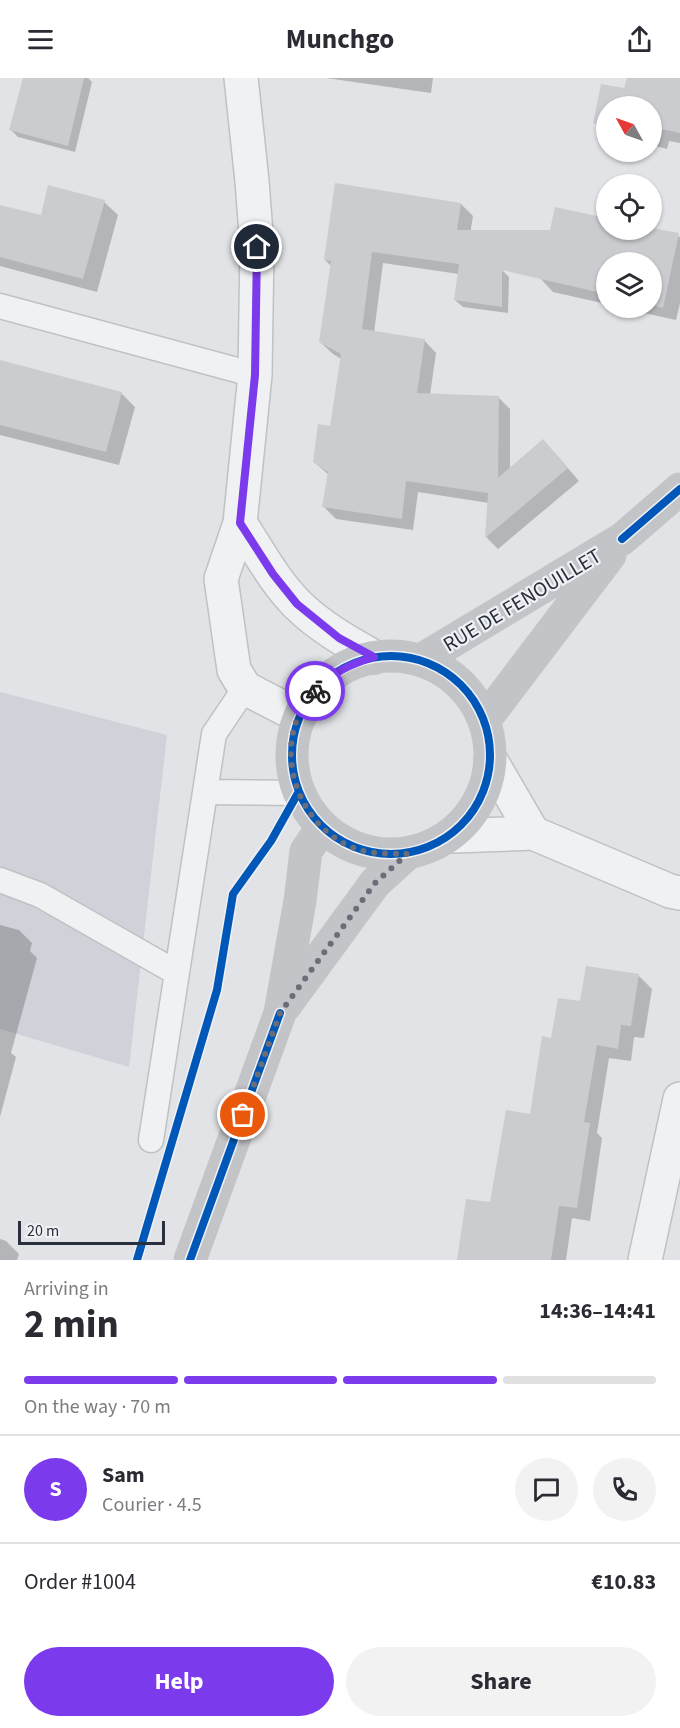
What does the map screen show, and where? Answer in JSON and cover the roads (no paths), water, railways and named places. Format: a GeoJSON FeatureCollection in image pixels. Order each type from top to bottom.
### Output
{"type":"FeatureCollection","features":[{"type":"Feature","properties":{"kind":"main road","name":"RUE DE FENOUILLET"},"geometry":{"type":"LineString","coordinates":[[422,660],[622,539],[680,489]]}},
{"type":"Feature","properties":{"kind":"main road","name":"RUE DE FENOUILLET"},"geometry":{"type":"LineString","coordinates":[[484,721],[622,539]]}},
{"type":"Feature","properties":{"kind":"main road","name":"RUE DE FENOUILLET"},"geometry":{"type":"LineString","coordinates":[[280,1013],[375,883],[407,854],[454,836],[474,810],[487,784],[491,762],[484,721],[474,701],[460,684],[442,670],[422,660],[398,656],[374,657],[350,664],[328,677],[312,695],[299,716],[292,741],[291,768],[298,793],[308,812],[322,828],[339,841],[358,850],[407,854]]}},
{"type":"Feature","properties":{"kind":"main road","name":"RUE DE FENOUILLET"},"geometry":{"type":"LineString","coordinates":[[190,1260],[280,1013],[300,901],[306,851],[322,828]]}},
{"type":"Feature","properties":{"kind":"street"},"geometry":{"type":"LineString","coordinates":[[241,78],[257,247],[255,375],[240,523],[221,579],[234,670],[245,688],[299,716]]}},
{"type":"Feature","properties":{"kind":"street"},"geometry":{"type":"LineString","coordinates":[[240,523],[273,574],[297,604],[339,638],[374,657]]}},
{"type":"Feature","properties":{"kind":"street"},"geometry":{"type":"LineString","coordinates":[[491,762],[533,833]]}},
{"type":"Feature","properties":{"kind":"street"},"geometry":{"type":"LineString","coordinates":[[454,836],[533,833],[670,891],[680,893]]}},
{"type":"Feature","properties":{"kind":"street"},"geometry":{"type":"LineString","coordinates":[[645,1260],[680,1099]]}},
{"type":"Feature","properties":{"kind":"lane"},"geometry":{"type":"LineString","coordinates":[[0,306],[255,375]]}},
{"type":"Feature","properties":{"kind":"lane"},"geometry":{"type":"LineString","coordinates":[[151,1140],[214,734],[245,688]]}},
{"type":"Feature","properties":{"kind":"lane"},"geometry":{"type":"LineString","coordinates":[[205,792],[298,793]]}},
{"type":"Feature","properties":{"kind":"lane"},"geometry":{"type":"LineString","coordinates":[[0,880],[40,895],[177,973]]}}]}
